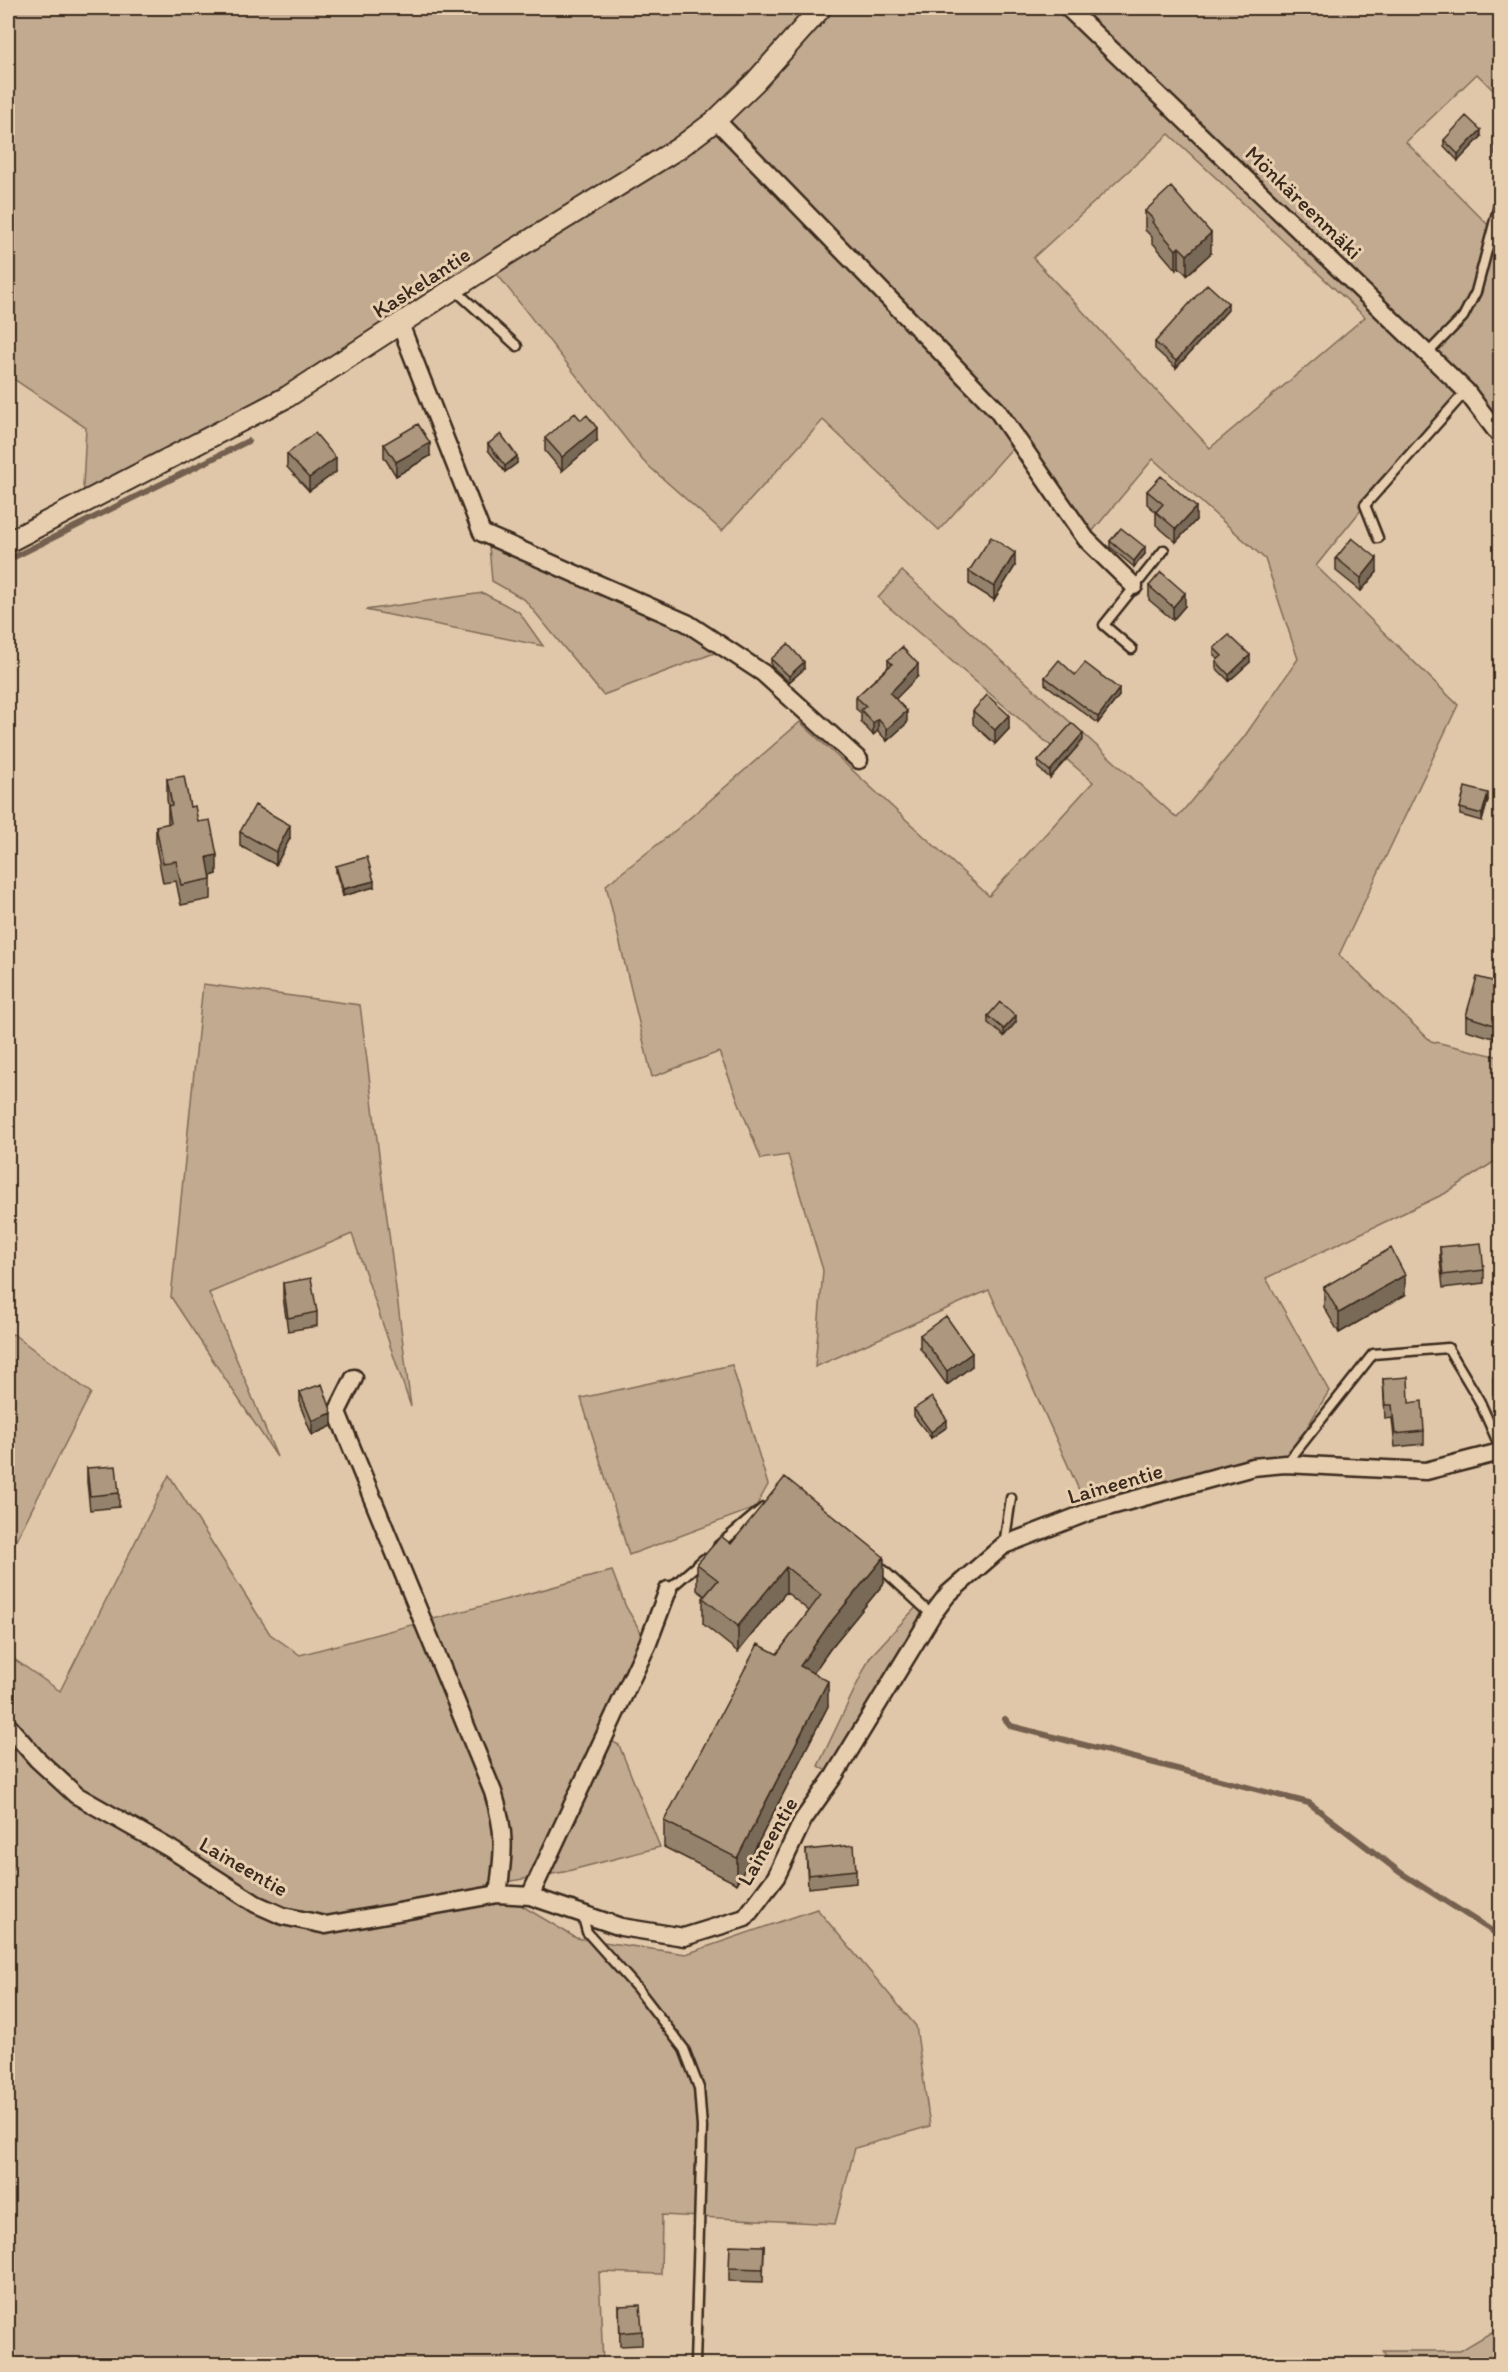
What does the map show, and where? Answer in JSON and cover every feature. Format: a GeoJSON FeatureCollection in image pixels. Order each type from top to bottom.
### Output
{"type":"FeatureCollection","features":[{"type":"Feature","properties":{"kind":"street","name":"Kaskelantie"},"geometry":{"type":"LineString","coordinates":[[8,542],[287,397],[679,148],[716,120],[755,82],[821,8]]}},
{"type":"Feature","properties":{"kind":"street","name":"Mönkäreenmäki"},"geometry":{"type":"LineString","coordinates":[[1068,8],[1428,353],[1466,391],[1500,436]]}},
{"type":"Feature","properties":{"kind":"street"},"geometry":{"type":"LineString","coordinates":[[716,120],[997,410],[1086,539],[1134,586]]}},
{"type":"Feature","properties":{"kind":"street"},"geometry":{"type":"LineString","coordinates":[[400,324],[482,533],[687,623],[763,673],[859,760]]}},
{"type":"Feature","properties":{"kind":"street"},"geometry":{"type":"LineString","coordinates":[[354,1377],[337,1412],[493,1792],[502,1822],[504,1847],[498,1894]]}},
{"type":"Feature","properties":{"kind":"street","name":"Laineentie"},"geometry":{"type":"LineString","coordinates":[[8,1725],[37,1759],[76,1795],[169,1848],[256,1904],[282,1916],[326,1925],[498,1894],[530,1896],[621,1927],[684,1937],[745,1918],[776,1877],[803,1820],[834,1776],[932,1615],[948,1594],[1004,1545],[1089,1512],[1253,1467],[1285,1464],[1426,1471],[1500,1452]]}},
{"type":"Feature","properties":{"kind":"street"},"geometry":{"type":"LineString","coordinates":[[530,1896],[648,1643],[668,1590]]}},
{"type":"Feature","properties":{"kind":"lane"},"geometry":{"type":"LineString","coordinates":[[1428,353],[1463,317],[1476,292],[1500,201]]}},
{"type":"Feature","properties":{"kind":"lane"},"geometry":{"type":"LineString","coordinates":[[454,290],[517,346]]}},
{"type":"Feature","properties":{"kind":"lane"},"geometry":{"type":"LineString","coordinates":[[1378,538],[1365,505],[1466,391]]}},
{"type":"Feature","properties":{"kind":"lane"},"geometry":{"type":"LineString","coordinates":[[1132,649],[1104,625],[1164,550]]}},
{"type":"Feature","properties":{"kind":"lane"},"geometry":{"type":"LineString","coordinates":[[1285,1464],[1373,1354],[1448,1348],[1479,1400],[1500,1447]]}},
{"type":"Feature","properties":{"kind":"lane"},"geometry":{"type":"LineString","coordinates":[[668,1590],[774,1498]]}},
{"type":"Feature","properties":{"kind":"lane"},"geometry":{"type":"LineString","coordinates":[[1004,1545],[1011,1498]]}},
{"type":"Feature","properties":{"kind":"lane"},"geometry":{"type":"LineString","coordinates":[[868,1556],[932,1615]]}},
{"type":"Feature","properties":{"kind":"lane"},"geometry":{"type":"LineString","coordinates":[[582,1914],[587,1932],[638,1988],[684,2049],[699,2088],[702,2127],[695,2364]]}},
{"type":"Feature","properties":{"kind":"shaded area"},"geometry":{"type":"Polygon","coordinates":[[[8,8],[1500,8],[1500,97],[1477,74],[1406,142],[1500,237],[1500,436],[1467,391],[1365,505],[1316,566],[1458,705],[1339,955],[1431,1041],[1500,1057],[1500,1158],[1444,1194],[1266,1278],[1329,1391],[1285,1464],[1089,1512],[989,1290],[815,1367],[823,1270],[788,1155],[761,1159],[719,1052],[652,1077],[606,885],[677,829],[800,722],[989,896],[1093,782],[878,598],[902,571],[1177,818],[1244,737],[1298,659],[1265,559],[1153,459],[1086,539],[1017,443],[716,120],[287,397],[87,498],[83,486],[86,428],[8,375],[8,8]],[[1169,134],[1033,258],[1210,448],[1365,317],[1169,134]]]}},
{"type":"Feature","properties":{"kind":"shaded area"},"geometry":{"type":"Polygon","coordinates":[[[717,127],[996,411],[1016,444],[939,530],[823,420],[722,531],[643,461],[497,274],[717,127]]]}},
{"type":"Feature","properties":{"kind":"shaded area"},"geometry":{"type":"Polygon","coordinates":[[[489,546],[682,628],[717,652],[603,695],[525,600],[492,581],[489,546]]]}},
{"type":"Feature","properties":{"kind":"shaded area"},"geometry":{"type":"Polygon","coordinates":[[[483,593],[519,612],[543,646],[365,610],[483,593]]]}},
{"type":"Feature","properties":{"kind":"shaded area"},"geometry":{"type":"Polygon","coordinates":[[[203,984],[360,1005],[411,1407],[352,1234],[209,1293],[277,1457],[171,1297],[203,984]]]}},
{"type":"Feature","properties":{"kind":"shaded area"},"geometry":{"type":"Polygon","coordinates":[[[13,1334],[91,1393],[8,1556],[8,1337],[13,1334]]]}},
{"type":"Feature","properties":{"kind":"shaded area"},"geometry":{"type":"Polygon","coordinates":[[[732,1365],[768,1485],[755,1508],[629,1555],[581,1398],[732,1365]]]}},
{"type":"Feature","properties":{"kind":"shaded area"},"geometry":{"type":"Polygon","coordinates":[[[169,1475],[270,1634],[300,1655],[612,1571],[626,1607],[645,1639],[596,1733],[619,1745],[660,1847],[564,1872],[487,1885],[576,1938],[686,1954],[817,1909],[916,2026],[930,2126],[855,2148],[835,2224],[662,2215],[661,2274],[599,2272],[603,2364],[8,2364],[8,1655],[60,1691],[169,1475]]]}},
{"type":"Feature","properties":{"kind":"shaded area"},"geometry":{"type":"Polygon","coordinates":[[[919,1604],[932,1615],[834,1776],[818,1766],[870,1657],[919,1604]]]}},
{"type":"Feature","properties":{"kind":"shaded area"},"geometry":{"type":"Polygon","coordinates":[[[1500,2327],[1500,2364],[1389,2364],[1383,2351],[1460,2351],[1500,2327]]]}},
{"type":"Feature","properties":{"kind":"building"},"geometry":{"type":"Polygon","coordinates":[[[1466,116],[1481,130],[1458,154],[1444,140],[1466,116]]]}},
{"type":"Feature","properties":{"kind":"building"},"geometry":{"type":"Polygon","coordinates":[[[1500,136],[1500,148],[1495,142],[1500,136]]]}},
{"type":"Feature","properties":{"kind":"building"},"geometry":{"type":"Polygon","coordinates":[[[1171,187],[1211,233],[1187,255],[1179,247],[1176,250],[1145,211],[1171,187]]]}},
{"type":"Feature","properties":{"kind":"building"},"geometry":{"type":"Polygon","coordinates":[[[1207,284],[1228,303],[1176,361],[1155,342],[1207,284]]]}},
{"type":"Feature","properties":{"kind":"building"},"geometry":{"type":"Polygon","coordinates":[[[575,413],[581,420],[587,415],[597,428],[562,457],[545,438],[575,413]]]}},
{"type":"Feature","properties":{"kind":"building"},"geometry":{"type":"Polygon","coordinates":[[[418,424],[430,443],[396,462],[384,444],[418,424]]]}},
{"type":"Feature","properties":{"kind":"building"},"geometry":{"type":"Polygon","coordinates":[[[315,433],[336,458],[309,478],[287,454],[315,433]]]}},
{"type":"Feature","properties":{"kind":"building"},"geometry":{"type":"Polygon","coordinates":[[[501,434],[517,456],[505,466],[488,444],[501,434]]]}},
{"type":"Feature","properties":{"kind":"building"},"geometry":{"type":"Polygon","coordinates":[[[1161,476],[1196,507],[1176,529],[1156,512],[1163,504],[1147,491],[1161,476]]]}},
{"type":"Feature","properties":{"kind":"building"},"geometry":{"type":"Polygon","coordinates":[[[1121,528],[1145,547],[1134,561],[1110,541],[1121,528]]]}},
{"type":"Feature","properties":{"kind":"building"},"geometry":{"type":"Polygon","coordinates":[[[991,537],[1015,553],[994,587],[969,571],[991,537]]]}},
{"type":"Feature","properties":{"kind":"building"},"geometry":{"type":"Polygon","coordinates":[[[1352,538],[1377,558],[1361,578],[1336,558],[1352,538]]]}},
{"type":"Feature","properties":{"kind":"building"},"geometry":{"type":"Polygon","coordinates":[[[1161,572],[1185,593],[1173,607],[1149,586],[1161,572]]]}},
{"type":"Feature","properties":{"kind":"building"},"geometry":{"type":"Polygon","coordinates":[[[1229,635],[1250,655],[1229,675],[1216,661],[1222,656],[1214,648],[1229,635]]]}},
{"type":"Feature","properties":{"kind":"building"},"geometry":{"type":"Polygon","coordinates":[[[788,644],[804,662],[789,676],[771,659],[788,644]]]}},
{"type":"Feature","properties":{"kind":"building"},"geometry":{"type":"Polygon","coordinates":[[[902,647],[918,664],[890,693],[907,711],[887,729],[878,719],[873,723],[861,710],[866,706],[856,697],[892,664],[888,660],[902,647]]]}},
{"type":"Feature","properties":{"kind":"building"},"geometry":{"type":"Polygon","coordinates":[[[1059,660],[1075,675],[1085,663],[1119,689],[1098,717],[1045,677],[1059,660]]]}},
{"type":"Feature","properties":{"kind":"building"},"geometry":{"type":"Polygon","coordinates":[[[987,695],[1009,715],[995,730],[973,711],[987,695]]]}},
{"type":"Feature","properties":{"kind":"building"},"geometry":{"type":"Polygon","coordinates":[[[1072,723],[1083,733],[1050,771],[1038,761],[1072,723]]]}},
{"type":"Feature","properties":{"kind":"building"},"geometry":{"type":"Polygon","coordinates":[[[184,776],[190,807],[195,806],[198,822],[210,820],[217,855],[207,857],[211,879],[181,885],[176,861],[163,863],[156,826],[171,823],[168,806],[172,805],[167,779],[184,776]]]}},
{"type":"Feature","properties":{"kind":"building"},"geometry":{"type":"Polygon","coordinates":[[[1465,787],[1488,793],[1482,814],[1460,808],[1465,787]]]}},
{"type":"Feature","properties":{"kind":"building"},"geometry":{"type":"Polygon","coordinates":[[[255,805],[290,825],[276,852],[240,832],[255,805]]]}},
{"type":"Feature","properties":{"kind":"building"},"geometry":{"type":"Polygon","coordinates":[[[367,857],[374,881],[343,889],[336,866],[367,857]]]}},
{"type":"Feature","properties":{"kind":"building"},"geometry":{"type":"Polygon","coordinates":[[[1477,977],[1500,983],[1500,1027],[1466,1016],[1477,977]]]}},
{"type":"Feature","properties":{"kind":"building"},"geometry":{"type":"Polygon","coordinates":[[[1000,1002],[1016,1016],[1004,1029],[988,1016],[1000,1002]]]}},
{"type":"Feature","properties":{"kind":"building"},"geometry":{"type":"Polygon","coordinates":[[[1481,1243],[1484,1270],[1443,1275],[1440,1247],[1481,1243]]]}},
{"type":"Feature","properties":{"kind":"building"},"geometry":{"type":"Polygon","coordinates":[[[1391,1248],[1405,1275],[1339,1313],[1324,1287],[1391,1248]]]}},
{"type":"Feature","properties":{"kind":"building"},"geometry":{"type":"Polygon","coordinates":[[[311,1278],[317,1312],[288,1318],[283,1283],[311,1278]]]}},
{"type":"Feature","properties":{"kind":"building"},"geometry":{"type":"Polygon","coordinates":[[[946,1316],[972,1353],[947,1371],[920,1335],[946,1316]]]}},
{"type":"Feature","properties":{"kind":"building"},"geometry":{"type":"Polygon","coordinates":[[[1498,1328],[1500,1328],[1500,1381],[1493,1381],[1498,1328]]]}},
{"type":"Feature","properties":{"kind":"building"},"geometry":{"type":"Polygon","coordinates":[[[1408,1377],[1409,1403],[1422,1401],[1424,1431],[1395,1434],[1392,1405],[1385,1405],[1383,1379],[1408,1377]]]}},
{"type":"Feature","properties":{"kind":"building"},"geometry":{"type":"Polygon","coordinates":[[[322,1384],[332,1413],[312,1421],[300,1392],[322,1384]]]}},
{"type":"Feature","properties":{"kind":"building"},"geometry":{"type":"Polygon","coordinates":[[[932,1397],[947,1420],[931,1432],[914,1409],[932,1397]]]}},
{"type":"Feature","properties":{"kind":"building"},"geometry":{"type":"Polygon","coordinates":[[[116,1466],[119,1493],[90,1496],[87,1468],[116,1466]]]}},
{"type":"Feature","properties":{"kind":"building"},"geometry":{"type":"Polygon","coordinates":[[[785,1477],[884,1557],[830,1623],[800,1666],[828,1681],[737,1858],[664,1821],[758,1644],[777,1654],[821,1595],[786,1567],[738,1626],[703,1598],[718,1580],[697,1564],[721,1536],[731,1544],[785,1477]]]}},
{"type":"Feature","properties":{"kind":"building"},"geometry":{"type":"Polygon","coordinates":[[[854,1845],[856,1870],[808,1875],[806,1850],[854,1845]]]}},
{"type":"Feature","properties":{"kind":"building"},"geometry":{"type":"Polygon","coordinates":[[[730,2245],[764,2246],[763,2269],[729,2268],[730,2245]]]}},
{"type":"Feature","properties":{"kind":"building"},"geometry":{"type":"Polygon","coordinates":[[[640,2305],[642,2331],[620,2333],[619,2306],[640,2305]]]}},
{"type":"Feature","properties":{"kind":"waterway"},"geometry":{"type":"LineString","coordinates":[[8,560],[248,441]]}},
{"type":"Feature","properties":{"kind":"waterway"},"geometry":{"type":"LineString","coordinates":[[1005,1719],[1011,1726],[1309,1803],[1401,1873],[1500,1936]]}}]}
